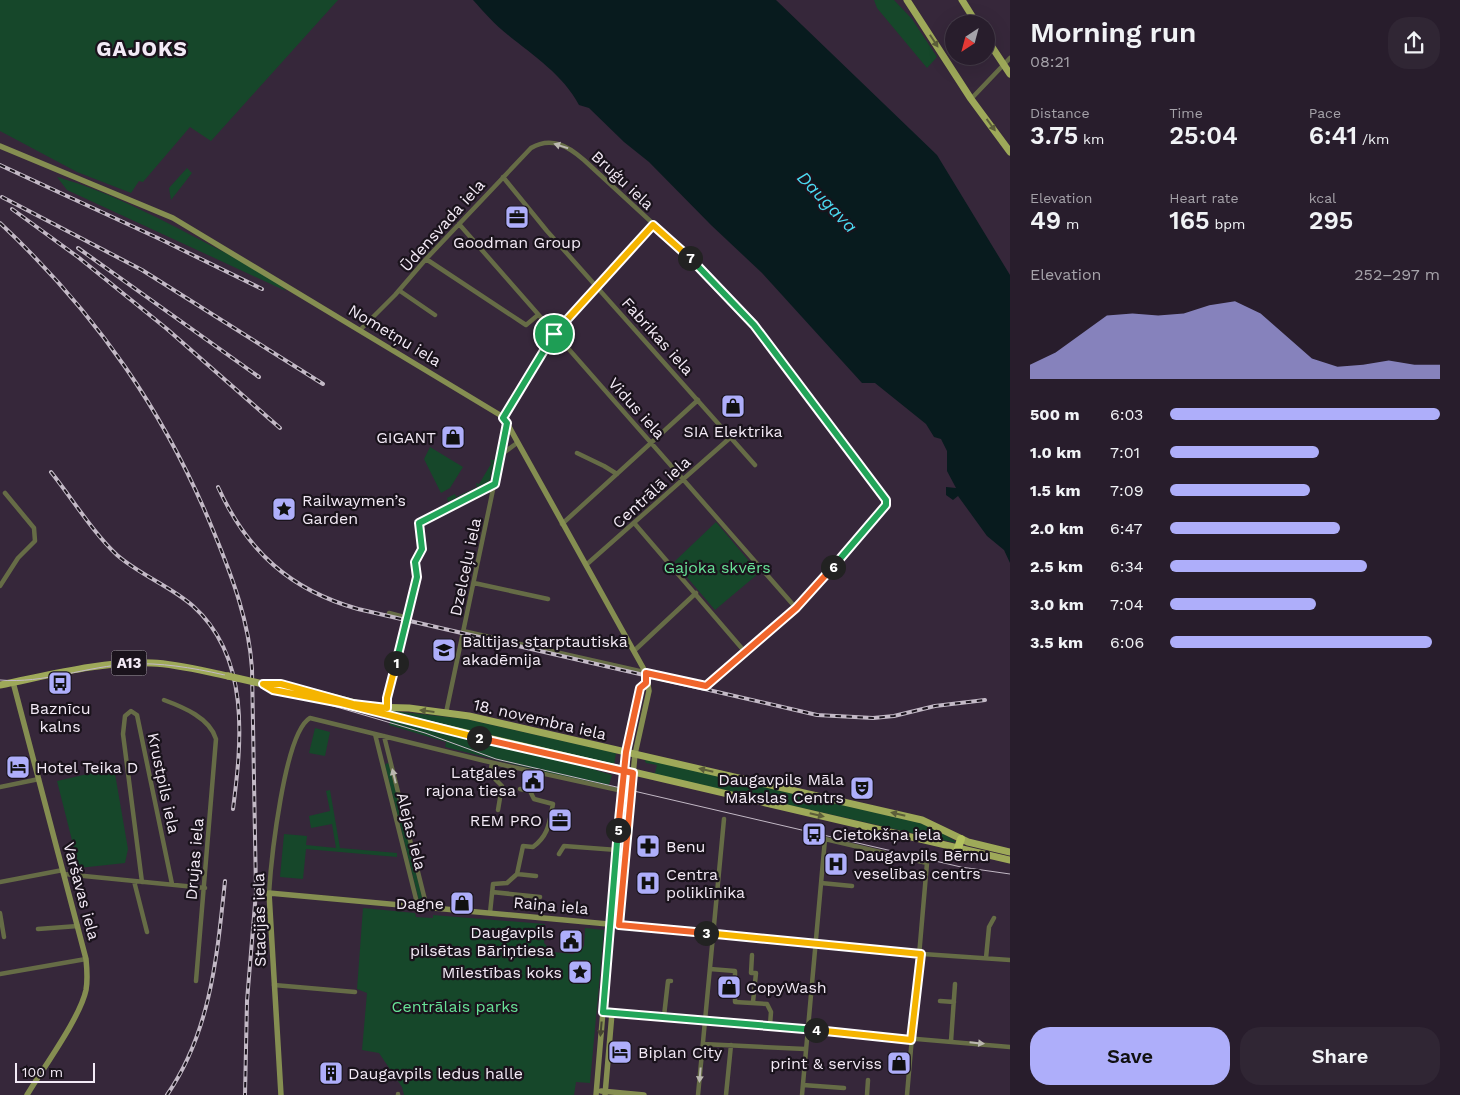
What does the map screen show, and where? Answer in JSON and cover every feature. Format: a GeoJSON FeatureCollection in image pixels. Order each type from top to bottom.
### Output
{"type":"FeatureCollection","features":[{"type":"Feature","properties":{"kind":"highway"},"geometry":{"type":"LineString","coordinates":[[958,848],[961,839]]}},
{"type":"Feature","properties":{"kind":"main road"},"geometry":{"type":"LineString","coordinates":[[907,0],[972,99],[1010,152]]}},
{"type":"Feature","properties":{"kind":"main road"},"geometry":{"type":"LineString","coordinates":[[962,0],[971,15]]}},
{"type":"Feature","properties":{"kind":"main road"},"geometry":{"type":"LineString","coordinates":[[995,52],[1010,74]]}},
{"type":"Feature","properties":{"kind":"main road","name":"18. novembra iela"},"geometry":{"type":"LineString","coordinates":[[0,685],[88,668],[134,662],[179,666],[263,684],[281,684],[353,704],[446,713],[635,754],[922,820],[961,839],[1010,852]]}},
{"type":"Feature","properties":{"kind":"main road","name":"18. novembra iela"},"geometry":{"type":"LineString","coordinates":[[263,684],[273,690],[341,703],[623,771],[1010,860]]}},
{"type":"Feature","properties":{"kind":"street"},"geometry":{"type":"LineString","coordinates":[[972,99],[1010,58]]}},
{"type":"Feature","properties":{"kind":"street","name":"Ūdensvada iela"},"geometry":{"type":"LineString","coordinates":[[360,330],[400,291],[426,259],[531,148],[546,142]]}},
{"type":"Feature","properties":{"kind":"street","name":"Bruģu iela"},"geometry":{"type":"LineString","coordinates":[[546,142],[571,149],[705,272],[754,325],[886,503],[796,608]]}},
{"type":"Feature","properties":{"kind":"street","name":"Nometņu iela"},"geometry":{"type":"LineString","coordinates":[[0,146],[173,218],[360,330],[505,420]]}},
{"type":"Feature","properties":{"kind":"street","name":"Fabrikas iela"},"geometry":{"type":"LineString","coordinates":[[503,177],[597,287],[755,465]]}},
{"type":"Feature","properties":{"kind":"street","name":"Vidus iela"},"geometry":{"type":"LineString","coordinates":[[459,224],[554,334],[684,478],[796,608]]}},
{"type":"Feature","properties":{"kind":"street"},"geometry":{"type":"LineString","coordinates":[[619,925],[635,754],[649,691],[646,683],[646,673],[635,650],[562,524],[505,420],[554,334],[653,225]]}},
{"type":"Feature","properties":{"kind":"street"},"geometry":{"type":"LineString","coordinates":[[426,259],[526,325],[538,315]]}},
{"type":"Feature","properties":{"kind":"street"},"geometry":{"type":"LineString","coordinates":[[400,291],[435,315]]}},
{"type":"Feature","properties":{"kind":"street"},"geometry":{"type":"LineString","coordinates":[[562,524],[698,400]]}},
{"type":"Feature","properties":{"kind":"street","name":"Dzelceļu iela"},"geometry":{"type":"LineString","coordinates":[[446,713],[502,455],[505,420]]}},
{"type":"Feature","properties":{"kind":"street","name":"Centrālā iela"},"geometry":{"type":"LineString","coordinates":[[586,565],[635,524],[731,437]]}},
{"type":"Feature","properties":{"kind":"street"},"geometry":{"type":"LineString","coordinates":[[502,455],[517,443]]}},
{"type":"Feature","properties":{"kind":"street"},"geometry":{"type":"LineString","coordinates":[[577,454],[617,474]]}},
{"type":"Feature","properties":{"kind":"street"},"geometry":{"type":"LineString","coordinates":[[387,708],[387,698],[417,577],[415,562],[422,549],[419,523],[495,484]]}},
{"type":"Feature","properties":{"kind":"street"},"geometry":{"type":"LineString","coordinates":[[0,586],[18,558],[35,541],[34,528],[5,493]]}},
{"type":"Feature","properties":{"kind":"street"},"geometry":{"type":"LineString","coordinates":[[635,524],[745,652]]}},
{"type":"Feature","properties":{"kind":"street"},"geometry":{"type":"LineString","coordinates":[[474,583],[548,599]]}},
{"type":"Feature","properties":{"kind":"street"},"geometry":{"type":"LineString","coordinates":[[635,650],[696,594]]}},
{"type":"Feature","properties":{"kind":"street"},"geometry":{"type":"LineString","coordinates":[[464,631],[706,686],[796,608]]}},
{"type":"Feature","properties":{"kind":"street"},"geometry":{"type":"LineString","coordinates":[[389,613],[408,618]]}},
{"type":"Feature","properties":{"kind":"street","name":"Varšavas iela"},"geometry":{"type":"LineString","coordinates":[[13,682],[78,926],[86,958],[88,981],[83,1000],[26,1095]]}},
{"type":"Feature","properties":{"kind":"street"},"geometry":{"type":"LineString","coordinates":[[644,1095],[596,1093],[623,771],[640,688],[646,683]]}},
{"type":"Feature","properties":{"kind":"street","name":"Drujas iela"},"geometry":{"type":"LineString","coordinates":[[164,700],[199,717],[214,733],[216,739],[196,981]]}},
{"type":"Feature","properties":{"kind":"street","name":"Krustpils iela"},"geometry":{"type":"LineString","coordinates":[[142,882],[123,734],[128,713],[131,711],[137,715],[172,884]]}},
{"type":"Feature","properties":{"kind":"street","name":"Stacijas iela"},"geometry":{"type":"LineString","coordinates":[[281,1095],[269,893],[286,771],[297,736],[307,720],[313,718],[375,734]]}},
{"type":"Feature","properties":{"kind":"street"},"geometry":{"type":"LineString","coordinates":[[375,734],[492,763],[632,793]]}},
{"type":"Feature","properties":{"kind":"street","name":"Alejas iela"},"geometry":{"type":"LineString","coordinates":[[375,734],[418,907]]}},
{"type":"Feature","properties":{"kind":"street","name":"Alejas iela"},"geometry":{"type":"LineString","coordinates":[[384,736],[427,908]]}},
{"type":"Feature","properties":{"kind":"street"},"geometry":{"type":"LineString","coordinates":[[382,762],[390,760]]}},
{"type":"Feature","properties":{"kind":"street"},"geometry":{"type":"LineString","coordinates":[[492,763],[490,774],[502,786],[498,810]]}},
{"type":"Feature","properties":{"kind":"street"},"geometry":{"type":"LineString","coordinates":[[0,787],[39,780]]}},
{"type":"Feature","properties":{"kind":"street"},"geometry":{"type":"LineString","coordinates":[[490,913],[493,884],[507,883],[517,874],[523,846],[533,847],[544,839],[553,804],[534,799],[530,791],[520,789]]}},
{"type":"Feature","properties":{"kind":"street"},"geometry":{"type":"LineString","coordinates":[[698,1095],[724,819]]}},
{"type":"Feature","properties":{"kind":"street"},"geometry":{"type":"LineString","coordinates":[[802,1095],[825,839],[927,863],[921,954],[907,1095]]}},
{"type":"Feature","properties":{"kind":"street"},"geometry":{"type":"LineString","coordinates":[[559,854],[564,846],[617,850]]}},
{"type":"Feature","properties":{"kind":"street"},"geometry":{"type":"LineString","coordinates":[[0,882],[63,872],[205,888]]}},
{"type":"Feature","properties":{"kind":"street"},"geometry":{"type":"LineString","coordinates":[[517,874],[536,876]]}},
{"type":"Feature","properties":{"kind":"street"},"geometry":{"type":"LineString","coordinates":[[134,881],[147,932]]}},
{"type":"Feature","properties":{"kind":"street"},"geometry":{"type":"LineString","coordinates":[[821,883],[852,886]]}},
{"type":"Feature","properties":{"kind":"street"},"geometry":{"type":"LineString","coordinates":[[492,892],[540,897]]}},
{"type":"Feature","properties":{"kind":"street","name":"Raiņa iela"},"geometry":{"type":"LineString","coordinates":[[269,893],[921,954],[1010,960]]}},
{"type":"Feature","properties":{"kind":"street"},"geometry":{"type":"LineString","coordinates":[[0,913],[4,936]]}},
{"type":"Feature","properties":{"kind":"street"},"geometry":{"type":"LineString","coordinates":[[986,958],[989,927],[994,918]]}},
{"type":"Feature","properties":{"kind":"street"},"geometry":{"type":"LineString","coordinates":[[38,929],[78,926]]}},
{"type":"Feature","properties":{"kind":"street"},"geometry":{"type":"LineString","coordinates":[[752,956],[751,973],[756,973],[753,1002]]}},
{"type":"Feature","properties":{"kind":"street"},"geometry":{"type":"LineString","coordinates":[[0,974],[86,958]]}},
{"type":"Feature","properties":{"kind":"street"},"geometry":{"type":"LineString","coordinates":[[710,969],[735,971],[735,1002],[753,1002],[770,1006],[770,1025]]}},
{"type":"Feature","properties":{"kind":"street"},"geometry":{"type":"LineString","coordinates":[[664,1016],[668,981],[671,981]]}},
{"type":"Feature","properties":{"kind":"street"},"geometry":{"type":"LineString","coordinates":[[951,1041],[955,984]]}},
{"type":"Feature","properties":{"kind":"street"},"geometry":{"type":"LineString","coordinates":[[274,985],[355,992]]}},
{"type":"Feature","properties":{"kind":"street"},"geometry":{"type":"LineString","coordinates":[[940,1001],[954,1002]]}},
{"type":"Feature","properties":{"kind":"street"},"geometry":{"type":"LineString","coordinates":[[603,1012],[770,1025],[911,1040],[951,1041],[1010,1047]]}},
{"type":"Feature","properties":{"kind":"street"},"geometry":{"type":"LineString","coordinates":[[605,1093],[612,1013]]}},
{"type":"Feature","properties":{"kind":"street"},"geometry":{"type":"LineString","coordinates":[[703,1044],[805,1049]]}},
{"type":"Feature","properties":{"kind":"street"},"geometry":{"type":"LineString","coordinates":[[726,1095],[731,1045]]}},
{"type":"Feature","properties":{"kind":"street"},"geometry":{"type":"LineString","coordinates":[[867,1095],[868,1080]]}},
{"type":"Feature","properties":{"kind":"street"},"geometry":{"type":"LineString","coordinates":[[803,1085],[844,1088]]}},
{"type":"Feature","properties":{"kind":"green space"},"geometry":{"type":"Polygon","coordinates":[[[0,0],[338,0],[211,141],[190,127],[143,182],[139,181],[131,193],[77,172],[0,131],[0,0]]]}},
{"type":"Feature","properties":{"kind":"green space"},"geometry":{"type":"Polygon","coordinates":[[[874,0],[894,0],[912,19],[937,57],[927,68],[877,8],[874,0]]]}},
{"type":"Feature","properties":{"kind":"green space"},"geometry":{"type":"Polygon","coordinates":[[[187,168],[192,173],[171,200],[169,188],[187,168]]]}},
{"type":"Feature","properties":{"kind":"green space"},"geometry":{"type":"Polygon","coordinates":[[[57,177],[99,191],[159,219],[255,267],[280,284],[286,291],[67,190],[57,177]]]}},
{"type":"Feature","properties":{"kind":"green space"},"geometry":{"type":"Polygon","coordinates":[[[430,447],[463,467],[450,488],[441,493],[424,459],[430,447]]]}},
{"type":"Feature","properties":{"kind":"green space"},"geometry":{"type":"Polygon","coordinates":[[[490,460],[495,460],[489,482],[448,502],[447,498],[455,494],[456,497],[477,487],[476,483],[479,484],[491,464],[490,460]]]}},
{"type":"Feature","properties":{"kind":"green space","name":"Gajoka skvērs"},"geometry":{"type":"Polygon","coordinates":[[[716,522],[759,573],[715,610],[674,562],[716,522]]]}},
{"type":"Feature","properties":{"kind":"green space"},"geometry":{"type":"Polygon","coordinates":[[[393,711],[466,719],[616,753],[614,766],[392,714],[393,711]]]}},
{"type":"Feature","properties":{"kind":"green space"},"geometry":{"type":"Polygon","coordinates":[[[391,719],[572,763],[612,775],[608,788],[445,747],[446,742],[389,725],[391,719]]]}},
{"type":"Feature","properties":{"kind":"green space"},"geometry":{"type":"Polygon","coordinates":[[[315,728],[330,732],[325,756],[309,753],[315,728]]]}},
{"type":"Feature","properties":{"kind":"green space"},"geometry":{"type":"Polygon","coordinates":[[[644,759],[916,822],[932,827],[956,843],[644,772],[655,773],[657,765],[646,763],[644,759]]]}},
{"type":"Feature","properties":{"kind":"green space"},"geometry":{"type":"Polygon","coordinates":[[[389,764],[423,901],[419,901],[385,765],[389,764]]]}},
{"type":"Feature","properties":{"kind":"green space"},"geometry":{"type":"Polygon","coordinates":[[[114,768],[128,849],[125,863],[79,868],[57,781],[114,768]]]}},
{"type":"Feature","properties":{"kind":"green space"},"geometry":{"type":"Polygon","coordinates":[[[330,790],[340,848],[397,853],[397,857],[306,849],[303,879],[280,877],[284,834],[307,836],[306,845],[336,848],[332,824],[311,828],[309,816],[330,811],[326,791],[330,790]]]}},
{"type":"Feature","properties":{"kind":"green space","name":"Centrālais parks"},"geometry":{"type":"Polygon","coordinates":[[[363,908],[415,913],[416,917],[433,918],[433,915],[545,924],[544,943],[553,952],[573,954],[584,946],[585,928],[604,930],[590,1083],[576,1082],[574,1095],[404,1095],[402,1087],[379,1053],[362,1050],[367,993],[357,989],[363,908]]]}},
{"type":"Feature","properties":{"kind":"water","name":"Daugava"},"geometry":{"type":"Polygon","coordinates":[[[473,0],[776,0],[937,155],[1010,275],[1010,563],[1004,550],[987,536],[958,496],[953,500],[946,495],[946,487],[956,488],[947,471],[947,451],[941,439],[934,437],[926,424],[875,383],[862,383],[762,273],[649,162],[624,142],[589,108],[579,105],[565,84],[556,75],[499,27],[473,0]]]}},
{"type":"Feature","properties":{"kind":"tram line"},"geometry":{"type":"LineString","coordinates":[[0,680],[33,679],[131,664],[176,666],[199,670],[247,680],[314,698],[323,703],[425,733],[496,759],[961,867],[1010,874]]}},
{"type":"Feature","properties":{"kind":"railway"},"geometry":{"type":"LineString","coordinates":[[0,165],[162,240],[262,289]]}},
{"type":"Feature","properties":{"kind":"railway"},"geometry":{"type":"LineString","coordinates":[[2,197],[142,270],[323,384]]}},
{"type":"Feature","properties":{"kind":"railway"},"geometry":{"type":"LineString","coordinates":[[12,209],[78,257],[167,329],[280,428]]}},
{"type":"Feature","properties":{"kind":"railway"},"geometry":{"type":"LineString","coordinates":[[0,223],[35,257],[97,329],[151,406],[196,490],[222,551],[244,618],[252,669],[256,892],[247,1001],[245,1095]]}},
{"type":"Feature","properties":{"kind":"railway"},"geometry":{"type":"LineString","coordinates":[[78,248],[259,377]]}},
{"type":"Feature","properties":{"kind":"railway"},"geometry":{"type":"LineString","coordinates":[[51,472],[108,546],[126,562],[175,592],[193,606],[211,627],[225,650],[233,674],[238,701],[239,755],[233,809]]}},
{"type":"Feature","properties":{"kind":"railway"},"geometry":{"type":"LineString","coordinates":[[218,487],[243,530],[257,549],[273,565],[291,579],[312,591],[358,609],[817,715],[873,718],[894,716],[935,706],[985,700]]}},
{"type":"Feature","properties":{"kind":"railway"},"geometry":{"type":"LineString","coordinates":[[167,1095],[182,1071],[203,1019],[215,965],[225,881]]}},
{"type":"Feature","properties":{"kind":"place","name":"Goodman Group"},"geometry":{"type":"Point","coordinates":[517,217]}},
{"type":"Feature","properties":{"kind":"place","name":"SIA Elektrika"},"geometry":{"type":"Point","coordinates":[733,406]}},
{"type":"Feature","properties":{"kind":"place","name":"GIGANT"},"geometry":{"type":"Point","coordinates":[453,437]}},
{"type":"Feature","properties":{"kind":"place","name":"Railwaymen’s Garden"},"geometry":{"type":"Point","coordinates":[284,509]}},
{"type":"Feature","properties":{"kind":"place","name":"Baltijas starptautiskā akadēmija"},"geometry":{"type":"Point","coordinates":[444,650]}},
{"type":"Feature","properties":{"kind":"place","name":"Baznīcu kalns"},"geometry":{"type":"Point","coordinates":[60,683]}},
{"type":"Feature","properties":{"kind":"place","name":"Hotel Teika D"},"geometry":{"type":"Point","coordinates":[18,767]}},
{"type":"Feature","properties":{"kind":"place","name":"Latgales rajona tiesa"},"geometry":{"type":"Point","coordinates":[533,781]}},
{"type":"Feature","properties":{"kind":"place","name":"Daugavpils Māla Mākslas Centrs"},"geometry":{"type":"Point","coordinates":[862,788]}},
{"type":"Feature","properties":{"kind":"place","name":"REM PRO"},"geometry":{"type":"Point","coordinates":[560,820]}},
{"type":"Feature","properties":{"kind":"place","name":"Cietokšņa iela"},"geometry":{"type":"Point","coordinates":[814,834]}},
{"type":"Feature","properties":{"kind":"place","name":"Benu"},"geometry":{"type":"Point","coordinates":[648,846]}},
{"type":"Feature","properties":{"kind":"place","name":"Daugavpils Bērnu veselības centrs"},"geometry":{"type":"Point","coordinates":[836,864]}},
{"type":"Feature","properties":{"kind":"place","name":"Centra poliklīnika"},"geometry":{"type":"Point","coordinates":[648,883]}},
{"type":"Feature","properties":{"kind":"place","name":"Dagne"},"geometry":{"type":"Point","coordinates":[462,903]}},
{"type":"Feature","properties":{"kind":"place","name":"Daugavpils pilsētas Bāriņtiesa"},"geometry":{"type":"Point","coordinates":[571,941]}},
{"type":"Feature","properties":{"kind":"place","name":"Mīlestības koks"},"geometry":{"type":"Point","coordinates":[580,972]}},
{"type":"Feature","properties":{"kind":"place","name":"CopyWash"},"geometry":{"type":"Point","coordinates":[729,987]}},
{"type":"Feature","properties":{"kind":"place","name":"Biplan City"},"geometry":{"type":"Point","coordinates":[620,1052]}},
{"type":"Feature","properties":{"kind":"place","name":"print & serviss"},"geometry":{"type":"Point","coordinates":[899,1063]}},
{"type":"Feature","properties":{"kind":"place","name":"Daugavpils ledus halle"},"geometry":{"type":"Point","coordinates":[331,1073]}},
{"type":"Feature","properties":{"kind":"district","name":"GAJOKS"},"geometry":{"type":"Point","coordinates":[142,49]}},
{"type":"Feature","properties":{"kind":"route"},"geometry":{"type":"LineString","coordinates":[[554,334],[503,418],[507,423],[495,484],[419,523],[422,549],[415,562],[417,577],[387,698],[387,708],[353,704],[274,682],[263,684],[273,690],[341,703],[420,724],[448,730],[623,771],[633,773],[619,925],[921,954],[911,1040],[770,1025],[603,1012],[623,771],[639,692],[640,688],[646,683],[646,673],[706,686],[798,606],[886,505],[886,500],[864,473],[790,370],[754,325],[705,272],[653,225],[554,334]]}}]}
